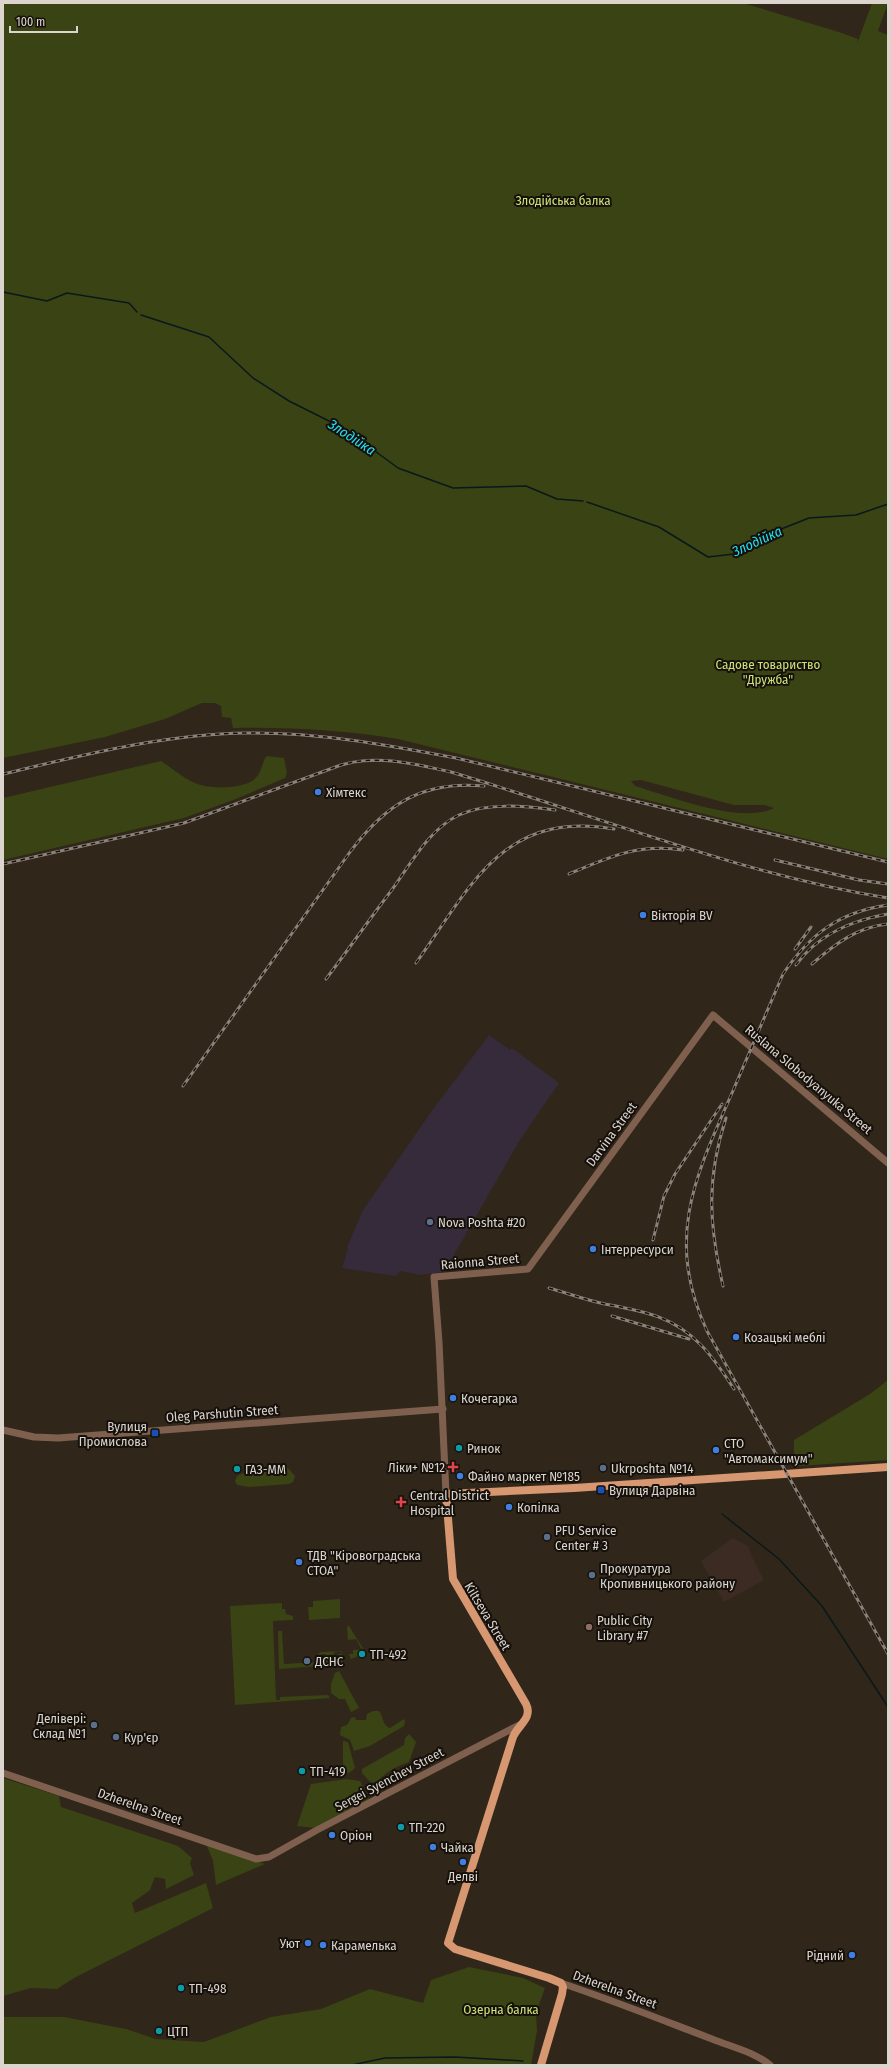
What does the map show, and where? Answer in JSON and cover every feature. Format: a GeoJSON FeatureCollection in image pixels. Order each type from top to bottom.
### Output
{"type":"FeatureCollection","features":[{"type":"Feature","properties":{"kind":"main road"},"geometry":{"type":"LineString","coordinates":[[446,1494],[566,1489],[888,1467]]}},
{"type":"Feature","properties":{"kind":"main road","name":"Kiltseva Street"},"geometry":{"type":"LineString","coordinates":[[446,1494],[453,1579],[527,1706],[527,1717],[513,1736],[499,1778],[448,1940],[449,1946]]}},
{"type":"Feature","properties":{"kind":"main road","name":"Dzherelna Street"},"geometry":{"type":"LineString","coordinates":[[449,1946],[561,1983]]}},
{"type":"Feature","properties":{"kind":"main road"},"geometry":{"type":"LineString","coordinates":[[541,2065],[562,1994],[563,1987],[561,1983]]}},
{"type":"Feature","properties":{"kind":"street","name":"Ruslana Slobodyanyuka Street"},"geometry":{"type":"LineString","coordinates":[[713,1015],[888,1163]]}},
{"type":"Feature","properties":{"kind":"street","name":"Darvina Street"},"geometry":{"type":"LineString","coordinates":[[528,1269],[713,1015]]}},
{"type":"Feature","properties":{"kind":"street","name":"Raionna Street"},"geometry":{"type":"LineString","coordinates":[[434,1277],[528,1269]]}},
{"type":"Feature","properties":{"kind":"street","name":"Kiltseva Street"},"geometry":{"type":"LineString","coordinates":[[434,1277],[443,1409],[446,1494]]}},
{"type":"Feature","properties":{"kind":"street","name":"Oleg Parshutin Street"},"geometry":{"type":"LineString","coordinates":[[3,1430],[34,1437],[58,1438],[443,1409]]}},
{"type":"Feature","properties":{"kind":"street","name":"Sergei Syenchev Street"},"geometry":{"type":"LineString","coordinates":[[269,1857],[521,1724]]}},
{"type":"Feature","properties":{"kind":"street","name":"Dzherelna Street"},"geometry":{"type":"LineString","coordinates":[[3,1772],[256,1859],[269,1857]]}},
{"type":"Feature","properties":{"kind":"street","name":"Dzherelna Street"},"geometry":{"type":"LineString","coordinates":[[561,1983],[648,2013],[743,2050],[764,2059],[770,2065]]}},
{"type":"Feature","properties":{"kind":"shaded area"},"geometry":{"type":"Polygon","coordinates":[[[489,1035],[510,1050],[512,1048],[559,1083],[520,1140],[444,1272],[421,1275],[400,1271],[396,1276],[342,1268],[348,1248],[347,1247],[363,1210],[431,1112],[489,1035]]]}},
{"type":"Feature","properties":{"kind":"shaded area"},"geometry":{"type":"Polygon","coordinates":[[[733,1538],[748,1546],[764,1580],[724,1602],[701,1561],[733,1538]]]}},
{"type":"Feature","properties":{"kind":"green space"},"geometry":{"type":"Polygon","coordinates":[[[3,3],[743,3],[842,33],[858,39],[857,44],[872,3],[888,3],[878,31],[888,35],[888,859],[398,739],[357,733],[316,730],[233,728],[231,718],[222,717],[221,706],[215,703],[202,703],[165,719],[105,737],[3,758],[3,3]],[[641,780],[631,781],[635,786],[685,802],[725,811],[744,813],[760,812],[774,808],[764,805],[734,805],[641,780]]]}},
{"type":"Feature","properties":{"kind":"green space"},"geometry":{"type":"Polygon","coordinates":[[[267,756],[284,758],[287,773],[285,778],[236,799],[184,818],[3,860],[3,798],[161,761],[186,778],[200,785],[215,787],[240,786],[247,784],[256,778],[267,756]]]}},
{"type":"Feature","properties":{"kind":"green space"},"geometry":{"type":"Polygon","coordinates":[[[888,1380],[888,1460],[798,1466],[794,1452],[794,1440],[870,1394],[888,1380]]]}},
{"type":"Feature","properties":{"kind":"green space"},"geometry":{"type":"Polygon","coordinates":[[[272,1464],[283,1465],[288,1468],[295,1476],[293,1482],[289,1484],[249,1487],[237,1485],[235,1481],[237,1476],[243,1473],[257,1476],[272,1464]]]}},
{"type":"Feature","properties":{"kind":"green space"},"geometry":{"type":"Polygon","coordinates":[[[340,1599],[340,1618],[309,1620],[308,1607],[313,1607],[313,1601],[340,1599]]]}},
{"type":"Feature","properties":{"kind":"green space"},"geometry":{"type":"Polygon","coordinates":[[[282,1603],[282,1609],[285,1609],[286,1614],[293,1616],[293,1620],[273,1621],[276,1700],[280,1700],[280,1697],[328,1695],[330,1698],[235,1705],[230,1606],[282,1603]]]}},
{"type":"Feature","properties":{"kind":"green space"},"geometry":{"type":"Polygon","coordinates":[[[349,1626],[364,1650],[360,1653],[361,1655],[351,1659],[349,1654],[353,1654],[353,1650],[362,1650],[356,1639],[348,1640],[347,1627],[349,1626]]]}},
{"type":"Feature","properties":{"kind":"green space"},"geometry":{"type":"Polygon","coordinates":[[[278,1631],[282,1631],[284,1664],[319,1662],[319,1653],[340,1651],[329,1655],[329,1661],[326,1664],[325,1654],[321,1654],[321,1663],[319,1666],[279,1669],[278,1631]]]}},
{"type":"Feature","properties":{"kind":"green space"},"geometry":{"type":"Polygon","coordinates":[[[342,1651],[343,1661],[338,1667],[337,1664],[334,1664],[334,1667],[328,1667],[337,1660],[339,1654],[342,1654],[342,1651]]]}},
{"type":"Feature","properties":{"kind":"green space"},"geometry":{"type":"Polygon","coordinates":[[[339,1671],[359,1708],[351,1712],[345,1699],[339,1699],[331,1693],[331,1684],[335,1673],[339,1671]]]}},
{"type":"Feature","properties":{"kind":"green space"},"geometry":{"type":"Polygon","coordinates":[[[373,1711],[379,1711],[381,1713],[387,1727],[390,1728],[404,1719],[404,1726],[370,1746],[354,1751],[350,1740],[340,1735],[341,1727],[347,1725],[351,1718],[355,1717],[356,1720],[366,1720],[367,1714],[373,1711]]]}},
{"type":"Feature","properties":{"kind":"green space"},"geometry":{"type":"Polygon","coordinates":[[[409,1734],[416,1742],[409,1762],[391,1770],[376,1783],[370,1782],[362,1773],[362,1769],[404,1745],[405,1738],[409,1734]]]}},
{"type":"Feature","properties":{"kind":"green space"},"geometry":{"type":"Polygon","coordinates":[[[343,1741],[348,1742],[355,1768],[349,1773],[343,1768],[343,1741]]]}},
{"type":"Feature","properties":{"kind":"green space"},"geometry":{"type":"Polygon","coordinates":[[[3,1778],[59,1796],[61,1807],[178,1846],[192,1858],[190,1863],[194,1875],[166,1889],[165,1879],[155,1877],[150,1890],[132,1903],[135,1913],[206,1883],[213,1908],[74,1978],[57,1989],[31,1988],[3,1996],[3,1778]]]}},
{"type":"Feature","properties":{"kind":"green space"},"geometry":{"type":"Polygon","coordinates":[[[346,1779],[360,1781],[369,1799],[316,1828],[297,1826],[311,1784],[346,1779]]]}},
{"type":"Feature","properties":{"kind":"green space"},"geometry":{"type":"Polygon","coordinates":[[[206,1844],[265,1864],[216,1885],[213,1861],[206,1844]]]}},
{"type":"Feature","properties":{"kind":"green space","name":"Озерна балка"},"geometry":{"type":"Polygon","coordinates":[[[469,1967],[523,1978],[545,1988],[536,2013],[537,2031],[531,2065],[3,2065],[3,2017],[64,2017],[126,2029],[156,2039],[204,2042],[271,2017],[321,2009],[370,1989],[423,2003],[431,1980],[469,1967]]]}},
{"type":"Feature","properties":{"kind":"waterway","name":"Злодійка"},"geometry":{"type":"LineString","coordinates":[[3,292],[47,301],[67,293],[129,303],[137,312]]}},
{"type":"Feature","properties":{"kind":"waterway","name":"Злодійка"},"geometry":{"type":"LineString","coordinates":[[141,315],[209,337],[253,378],[289,401],[345,429],[398,468],[453,488],[526,486],[557,499],[583,501]]}},
{"type":"Feature","properties":{"kind":"waterway","name":"Злодійка"},"geometry":{"type":"LineString","coordinates":[[587,502],[659,527],[708,557],[734,554],[761,537],[809,518],[856,515],[888,504]]}},
{"type":"Feature","properties":{"kind":"waterway"},"geometry":{"type":"LineString","coordinates":[[722,1514],[779,1559],[822,1606],[888,1707]]}},
{"type":"Feature","properties":{"kind":"waterway","name":"Озерна балка"},"geometry":{"type":"LineString","coordinates":[[352,2065],[385,2058],[455,2057],[523,2061]]}},
{"type":"Feature","properties":{"kind":"railway"},"geometry":{"type":"LineString","coordinates":[[3,774],[124,747],[185,737],[247,733],[273,733],[326,737],[378,744],[456,758],[888,862]]}},
{"type":"Feature","properties":{"kind":"railway"},"geometry":{"type":"LineString","coordinates":[[3,864],[184,823],[341,765],[369,760],[383,760],[410,763],[451,772],[722,859],[832,887],[888,898]]}},
{"type":"Feature","properties":{"kind":"railway"},"geometry":{"type":"LineString","coordinates":[[183,1086],[350,852],[363,835],[377,821],[391,809],[407,799],[424,792],[442,787],[462,785],[484,786]]}},
{"type":"Feature","properties":{"kind":"railway"},"geometry":{"type":"LineString","coordinates":[[326,979],[421,848],[429,838],[448,821],[459,815],[482,808],[519,806],[555,810]]}},
{"type":"Feature","properties":{"kind":"railway"},"geometry":{"type":"LineString","coordinates":[[416,963],[474,882],[494,860],[517,843],[544,831],[576,826],[614,829]]}},
{"type":"Feature","properties":{"kind":"railway"},"geometry":{"type":"LineString","coordinates":[[569,874],[611,857],[638,850],[652,848],[683,850]]}},
{"type":"Feature","properties":{"kind":"railway"},"geometry":{"type":"LineString","coordinates":[[775,860],[859,880],[888,884]]}},
{"type":"Feature","properties":{"kind":"railway"},"geometry":{"type":"LineString","coordinates":[[888,905],[855,913],[840,919],[827,927],[804,947],[783,974],[706,1154],[696,1182],[686,1238],[688,1267],[694,1298],[707,1331],[888,1654]]}},
{"type":"Feature","properties":{"kind":"railway"},"geometry":{"type":"LineString","coordinates":[[796,965],[814,945],[837,930],[862,920],[888,914]]}},
{"type":"Feature","properties":{"kind":"railway"},"geometry":{"type":"LineString","coordinates":[[812,964],[838,943],[856,933],[888,924]]}},
{"type":"Feature","properties":{"kind":"railway"},"geometry":{"type":"LineString","coordinates":[[795,949],[811,927]]}},
{"type":"Feature","properties":{"kind":"railway"},"geometry":{"type":"LineString","coordinates":[[653,1240],[664,1196],[675,1174],[722,1104]]}},
{"type":"Feature","properties":{"kind":"railway"},"geometry":{"type":"LineString","coordinates":[[723,1286],[715,1243],[712,1202],[715,1161],[726,1118]]}},
{"type":"Feature","properties":{"kind":"railway"},"geometry":{"type":"LineString","coordinates":[[549,1288],[598,1302],[645,1312],[680,1327],[706,1350],[734,1389]]}},
{"type":"Feature","properties":{"kind":"railway"},"geometry":{"type":"LineString","coordinates":[[612,1316],[689,1339]]}},
{"type":"Feature","properties":{"kind":"place","name":"Хімтекс"},"geometry":{"type":"Point","coordinates":[318,792]}},
{"type":"Feature","properties":{"kind":"place","name":"Вікторія BV"},"geometry":{"type":"Point","coordinates":[643,915]}},
{"type":"Feature","properties":{"kind":"place","name":"Nova Poshta #20"},"geometry":{"type":"Point","coordinates":[430,1222]}},
{"type":"Feature","properties":{"kind":"place","name":"Інтерресурси"},"geometry":{"type":"Point","coordinates":[593,1249]}},
{"type":"Feature","properties":{"kind":"place","name":"Козацькі меблі"},"geometry":{"type":"Point","coordinates":[736,1337]}},
{"type":"Feature","properties":{"kind":"place","name":"Кочегарка"},"geometry":{"type":"Point","coordinates":[453,1398]}},
{"type":"Feature","properties":{"kind":"place","name":"Вулиця Промислова"},"geometry":{"type":"Point","coordinates":[155,1433]}},
{"type":"Feature","properties":{"kind":"place","name":"Ринок"},"geometry":{"type":"Point","coordinates":[459,1448]}},
{"type":"Feature","properties":{"kind":"place","name":"СТО \"Автомаксимум\""},"geometry":{"type":"Point","coordinates":[716,1450]}},
{"type":"Feature","properties":{"kind":"place","name":"Ліки+ №12"},"geometry":{"type":"Point","coordinates":[453,1467]}},
{"type":"Feature","properties":{"kind":"place","name":"Ukrposhta №14"},"geometry":{"type":"Point","coordinates":[603,1468]}},
{"type":"Feature","properties":{"kind":"place","name":"ГАЗ-ММ"},"geometry":{"type":"Point","coordinates":[237,1469]}},
{"type":"Feature","properties":{"kind":"place","name":"Файно маркет №185"},"geometry":{"type":"Point","coordinates":[460,1476]}},
{"type":"Feature","properties":{"kind":"place","name":"Вулиця Дарвіна"},"geometry":{"type":"Point","coordinates":[601,1490]}},
{"type":"Feature","properties":{"kind":"place","name":"Central District Hospital"},"geometry":{"type":"Point","coordinates":[401,1502]}},
{"type":"Feature","properties":{"kind":"place","name":"Копілка"},"geometry":{"type":"Point","coordinates":[509,1507]}},
{"type":"Feature","properties":{"kind":"place","name":"PFU Service Center # 3"},"geometry":{"type":"Point","coordinates":[547,1537]}},
{"type":"Feature","properties":{"kind":"place","name":"ТДВ \"Кіровоградська СТОА\""},"geometry":{"type":"Point","coordinates":[299,1562]}},
{"type":"Feature","properties":{"kind":"place","name":"Прокуратура Кропивницького району"},"geometry":{"type":"Point","coordinates":[592,1575]}},
{"type":"Feature","properties":{"kind":"place","name":"Public City Library #7"},"geometry":{"type":"Point","coordinates":[589,1627]}},
{"type":"Feature","properties":{"kind":"place","name":"ТП-492"},"geometry":{"type":"Point","coordinates":[362,1654]}},
{"type":"Feature","properties":{"kind":"place","name":"ДСНС"},"geometry":{"type":"Point","coordinates":[307,1661]}},
{"type":"Feature","properties":{"kind":"place","name":"Делівері: Склад №1"},"geometry":{"type":"Point","coordinates":[94,1725]}},
{"type":"Feature","properties":{"kind":"place","name":"Кур'єр"},"geometry":{"type":"Point","coordinates":[116,1737]}},
{"type":"Feature","properties":{"kind":"place","name":"ТП-419"},"geometry":{"type":"Point","coordinates":[302,1771]}},
{"type":"Feature","properties":{"kind":"place","name":"ТП-220"},"geometry":{"type":"Point","coordinates":[401,1827]}},
{"type":"Feature","properties":{"kind":"place","name":"Оріон"},"geometry":{"type":"Point","coordinates":[332,1835]}},
{"type":"Feature","properties":{"kind":"place","name":"Чайка"},"geometry":{"type":"Point","coordinates":[433,1847]}},
{"type":"Feature","properties":{"kind":"place","name":"Делві"},"geometry":{"type":"Point","coordinates":[463,1862]}},
{"type":"Feature","properties":{"kind":"place","name":"Уют"},"geometry":{"type":"Point","coordinates":[308,1943]}},
{"type":"Feature","properties":{"kind":"place","name":"Карамелька"},"geometry":{"type":"Point","coordinates":[323,1945]}},
{"type":"Feature","properties":{"kind":"place","name":"Рідний"},"geometry":{"type":"Point","coordinates":[852,1955]}},
{"type":"Feature","properties":{"kind":"place","name":"ТП-498"},"geometry":{"type":"Point","coordinates":[181,1988]}},
{"type":"Feature","properties":{"kind":"place","name":"ЦТП"},"geometry":{"type":"Point","coordinates":[159,2031]}},
{"type":"Feature","properties":{"kind":"park label","name":"Злодійська балка"},"geometry":{"type":"Point","coordinates":[563,200]}},
{"type":"Feature","properties":{"kind":"park label","name":"Садове товариство \"Дружба\""},"geometry":{"type":"Point","coordinates":[768,672]}}]}
